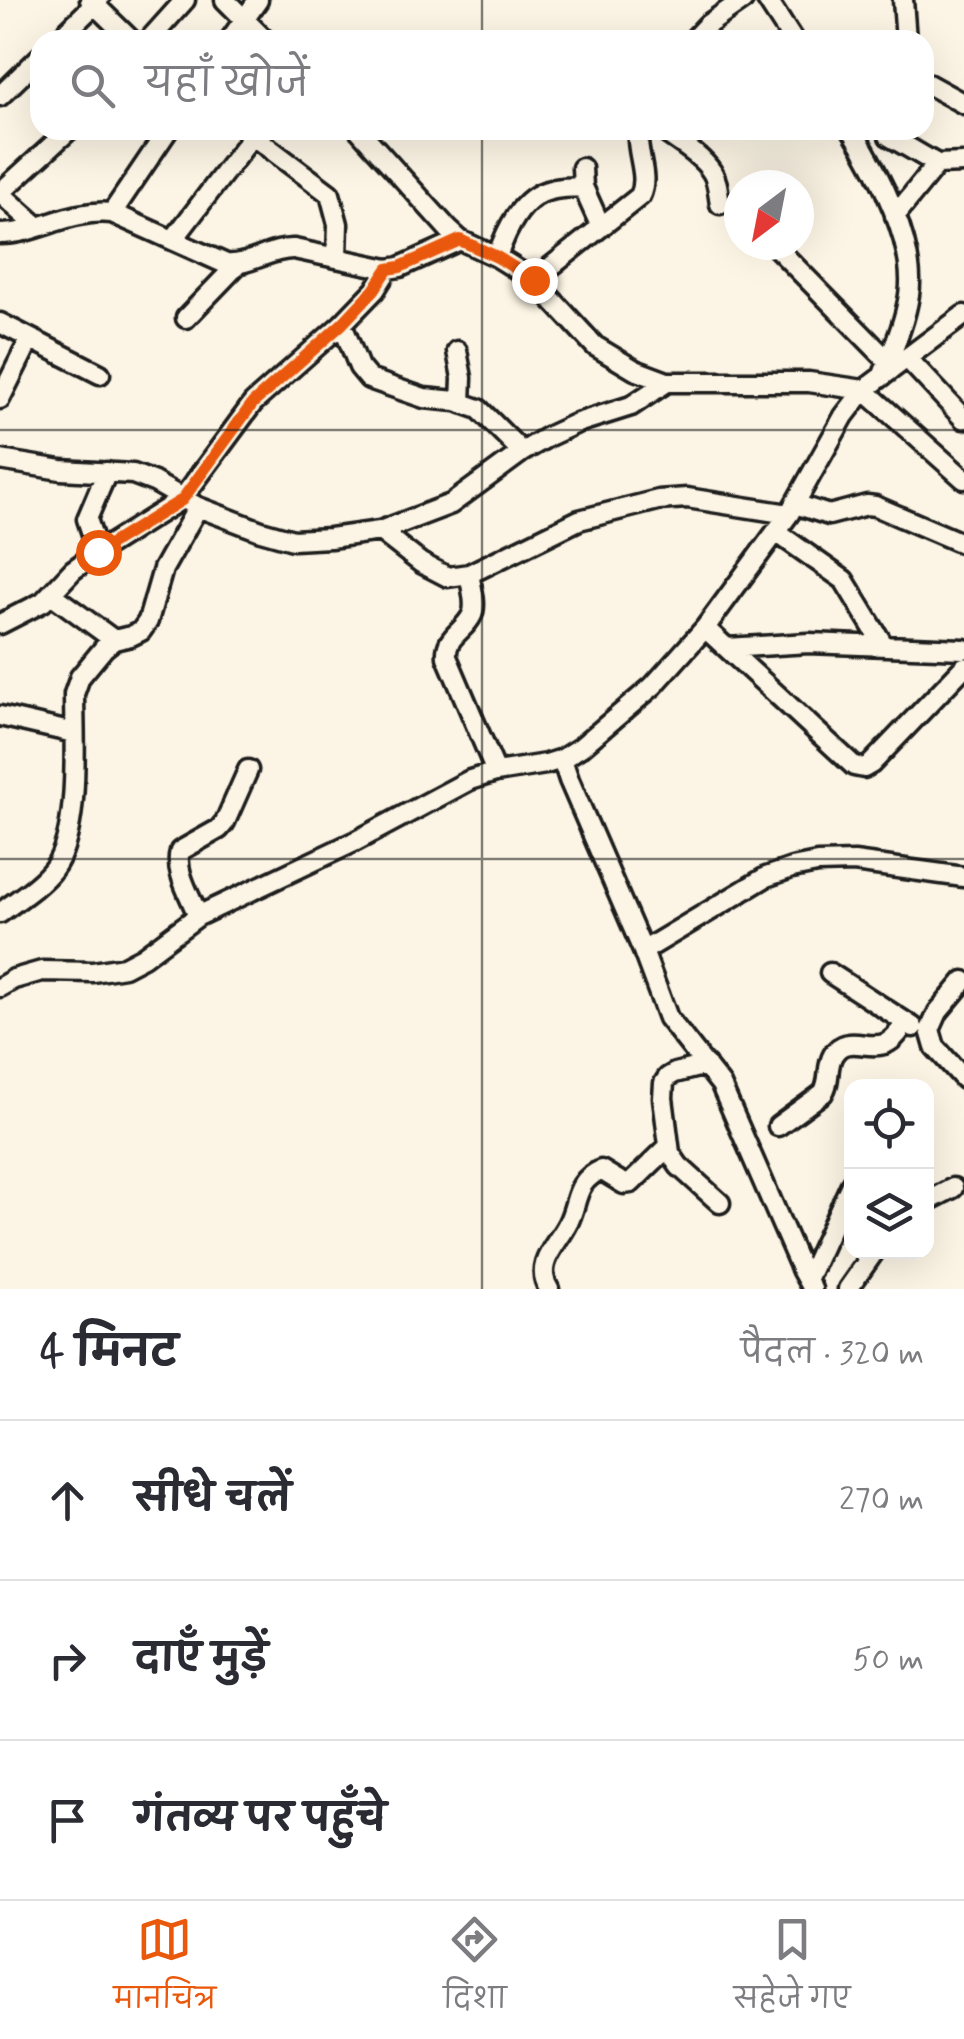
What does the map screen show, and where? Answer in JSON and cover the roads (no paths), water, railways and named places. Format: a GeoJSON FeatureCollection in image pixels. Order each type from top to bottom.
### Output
{"type":"FeatureCollection","features":[{"type":"Feature","properties":{"kind":"street"},"geometry":{"type":"LineString","coordinates":[[159,30],[185,0]]}},
{"type":"Feature","properties":{"kind":"street"},"geometry":{"type":"LineString","coordinates":[[225,0],[254,30]]}},
{"type":"Feature","properties":{"kind":"street"},"geometry":{"type":"LineString","coordinates":[[237,30],[258,0]]}},
{"type":"Feature","properties":{"kind":"street"},"geometry":{"type":"LineString","coordinates":[[703,30],[743,0]]}},
{"type":"Feature","properties":{"kind":"street"},"geometry":{"type":"LineString","coordinates":[[903,0],[905,30]]}},
{"type":"Feature","properties":{"kind":"street"},"geometry":{"type":"LineString","coordinates":[[67,30],[95,1],[122,30]]}},
{"type":"Feature","properties":{"kind":"street"},"geometry":{"type":"LineString","coordinates":[[774,4],[788,30]]}},
{"type":"Feature","properties":{"kind":"street"},"geometry":{"type":"LineString","coordinates":[[0,96],[30,67]]}},
{"type":"Feature","properties":{"kind":"street"},"geometry":{"type":"LineString","coordinates":[[934,88],[964,104]]}},
{"type":"Feature","properties":{"kind":"street"},"geometry":{"type":"LineString","coordinates":[[37,226],[0,193],[57,140]]}},
{"type":"Feature","properties":{"kind":"street"},"geometry":{"type":"LineString","coordinates":[[112,213],[161,140]]}},
{"type":"Feature","properties":{"kind":"street"},"geometry":{"type":"LineString","coordinates":[[173,240],[246,140]]}},
{"type":"Feature","properties":{"kind":"street"},"geometry":{"type":"LineString","coordinates":[[262,140],[330,194],[338,224],[337,257]]}},
{"type":"Feature","properties":{"kind":"street"},"geometry":{"type":"LineString","coordinates":[[368,140],[448,230],[534,280],[596,346],[634,370],[667,382],[809,382],[864,390],[964,480]]}},
{"type":"Feature","properties":{"kind":"street"},"geometry":{"type":"LineString","coordinates":[[534,280],[643,191],[637,140]]}},
{"type":"Feature","properties":{"kind":"street"},"geometry":{"type":"LineString","coordinates":[[675,140],[712,172],[720,204]]}},
{"type":"Feature","properties":{"kind":"street"},"geometry":{"type":"LineString","coordinates":[[857,140],[895,216],[910,270],[910,293],[893,365]]}},
{"type":"Feature","properties":{"kind":"street"},"geometry":{"type":"LineString","coordinates":[[870,164],[886,140]]}},
{"type":"Feature","properties":{"kind":"street"},"geometry":{"type":"LineString","coordinates":[[902,140],[938,164],[964,163]]}},
{"type":"Feature","properties":{"kind":"street"},"geometry":{"type":"LineString","coordinates":[[895,216],[938,164]]}},
{"type":"Feature","properties":{"kind":"street"},"geometry":{"type":"LineString","coordinates":[[582,168],[584,187],[601,227]]}},
{"type":"Feature","properties":{"kind":"street"},"geometry":{"type":"LineString","coordinates":[[497,257],[514,219],[536,197],[552,189],[584,187]]}},
{"type":"Feature","properties":{"kind":"street"},"geometry":{"type":"LineString","coordinates":[[0,234],[86,212],[112,213],[226,264],[238,264],[284,248],[388,269],[460,240]]}},
{"type":"Feature","properties":{"kind":"street"},"geometry":{"type":"LineString","coordinates":[[789,260],[893,365],[964,419]]}},
{"type":"Feature","properties":{"kind":"street"},"geometry":{"type":"LineString","coordinates":[[186,318],[238,264]]}},
{"type":"Feature","properties":{"kind":"street"},"geometry":{"type":"LineString","coordinates":[[0,914],[46,877],[60,858],[67,837],[73,789],[76,684],[104,648],[114,640],[141,631],[148,622],[163,569],[190,503],[253,403],[342,324],[388,269]]}},
{"type":"Feature","properties":{"kind":"street"},"geometry":{"type":"LineString","coordinates":[[0,988],[14,979],[42,971],[93,972],[124,967],[198,916],[356,842],[470,780],[546,764],[581,747],[654,686],[705,628],[792,509],[844,416],[864,390],[964,315]]}},
{"type":"Feature","properties":{"kind":"street"},"geometry":{"type":"LineString","coordinates":[[0,324],[100,374]]}},
{"type":"Feature","properties":{"kind":"street"},"geometry":{"type":"LineString","coordinates":[[342,324],[359,367],[369,379],[424,398],[460,402],[479,409],[522,452]]}},
{"type":"Feature","properties":{"kind":"street"},"geometry":{"type":"LineString","coordinates":[[1,393],[30,339]]}},
{"type":"Feature","properties":{"kind":"street"},"geometry":{"type":"LineString","coordinates":[[458,351],[460,402]]}},
{"type":"Feature","properties":{"kind":"street"},"geometry":{"type":"LineString","coordinates":[[0,460],[144,477],[190,503],[293,540],[380,530],[458,500],[522,452],[577,423],[631,406],[667,382]]}},
{"type":"Feature","properties":{"kind":"street"},"geometry":{"type":"LineString","coordinates":[[98,552],[87,519],[108,472]]}},
{"type":"Feature","properties":{"kind":"street"},"geometry":{"type":"LineString","coordinates":[[380,530],[448,578],[469,574],[579,520],[658,500],[687,498],[829,514],[875,506],[964,544]]}},
{"type":"Feature","properties":{"kind":"street"},"geometry":{"type":"LineString","coordinates":[[0,624],[34,608],[98,552],[190,503]]}},
{"type":"Feature","properties":{"kind":"street"},"geometry":{"type":"LineString","coordinates":[[776,532],[844,580],[884,646]]}},
{"type":"Feature","properties":{"kind":"street"},"geometry":{"type":"LineString","coordinates":[[469,574],[472,615],[451,638],[447,656],[496,772]]}},
{"type":"Feature","properties":{"kind":"street"},"geometry":{"type":"LineString","coordinates":[[52,594],[114,640]]}},
{"type":"Feature","properties":{"kind":"street"},"geometry":{"type":"LineString","coordinates":[[705,628],[854,766],[864,768],[964,667]]}},
{"type":"Feature","properties":{"kind":"street"},"geometry":{"type":"LineString","coordinates":[[727,648],[810,643],[964,649]]}},
{"type":"Feature","properties":{"kind":"street"},"geometry":{"type":"LineString","coordinates":[[0,716],[74,734]]}},
{"type":"Feature","properties":{"kind":"street"},"geometry":{"type":"LineString","coordinates":[[562,759],[668,1018],[721,1086],[809,1284]]}},
{"type":"Feature","properties":{"kind":"street"},"geometry":{"type":"LineString","coordinates":[[198,916],[179,867],[180,851],[225,822],[248,770]]}},
{"type":"Feature","properties":{"kind":"street"},"geometry":{"type":"LineString","coordinates":[[642,951],[766,878],[817,862],[854,862],[964,877]]}},
{"type":"Feature","properties":{"kind":"street"},"geometry":{"type":"LineString","coordinates":[[830,973],[931,1038]]}},
{"type":"Feature","properties":{"kind":"street"},"geometry":{"type":"LineString","coordinates":[[964,981],[933,1021],[931,1038],[934,1047],[964,1079]]}},
{"type":"Feature","properties":{"kind":"street"},"geometry":{"type":"LineString","coordinates":[[778,1126],[824,1093],[833,1054],[840,1047],[860,1042],[885,1044],[907,1023]]}},
{"type":"Feature","properties":{"kind":"street"},"geometry":{"type":"LineString","coordinates":[[706,1065],[668,1077],[662,1098],[670,1153],[720,1204]]}},
{"type":"Feature","properties":{"kind":"street"},"geometry":{"type":"LineString","coordinates":[[549,1289],[544,1281],[546,1260],[569,1222],[580,1188],[596,1170],[631,1184],[668,1146]]}},
{"type":"Feature","properties":{"kind":"street"},"geometry":{"type":"LineString","coordinates":[[934,1198],[953,1188]]}},
{"type":"Feature","properties":{"kind":"street"},"geometry":{"type":"LineString","coordinates":[[809,1284],[844,1201]]}},
{"type":"Feature","properties":{"kind":"street"},"geometry":{"type":"LineString","coordinates":[[848,1289],[869,1259]]}}]}
